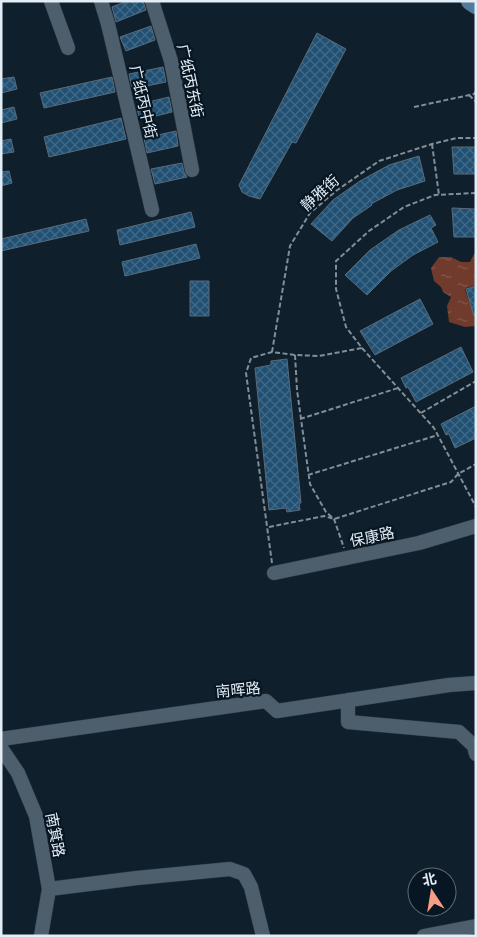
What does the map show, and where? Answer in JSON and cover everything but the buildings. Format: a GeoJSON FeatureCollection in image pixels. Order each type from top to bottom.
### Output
{"type":"FeatureCollection","features":[{"type":"Feature","properties":{"kind":"main road"},"geometry":{"type":"LineString","coordinates":[[470,1],[476,5]]}},
{"type":"Feature","properties":{"kind":"street"},"geometry":{"type":"LineString","coordinates":[[51,1],[68,48]]}},
{"type":"Feature","properties":{"kind":"street","name":"广纸丙中街"},"geometry":{"type":"LineString","coordinates":[[101,1],[152,210]]}},
{"type":"Feature","properties":{"kind":"street","name":"广纸丙东街"},"geometry":{"type":"LineString","coordinates":[[152,1],[171,61],[192,170]]}},
{"type":"Feature","properties":{"kind":"street","name":"保康路"},"geometry":{"type":"LineString","coordinates":[[274,573],[419,543],[476,526]]}},
{"type":"Feature","properties":{"kind":"street","name":"南晖路"},"geometry":{"type":"LineString","coordinates":[[1,739],[266,701],[277,711],[449,685],[476,683]]}},
{"type":"Feature","properties":{"kind":"street"},"geometry":{"type":"LineString","coordinates":[[348,700],[348,722],[459,732],[474,746],[476,754]]}},
{"type":"Feature","properties":{"kind":"street","name":"南箕路"},"geometry":{"type":"LineString","coordinates":[[1,748],[18,773],[36,816],[49,889],[41,936]]}},
{"type":"Feature","properties":{"kind":"street"},"geometry":{"type":"LineString","coordinates":[[49,889],[230,869],[244,874],[251,887],[263,936]]}},
{"type":"Feature","properties":{"kind":"street"},"geometry":{"type":"LineString","coordinates":[[424,936],[476,926]]}},
{"type":"Feature","properties":{"kind":"path"},"geometry":{"type":"LineString","coordinates":[[414,107],[474,94],[476,91]]}},
{"type":"Feature","properties":{"kind":"path"},"geometry":{"type":"LineString","coordinates":[[469,95],[476,102]]}},
{"type":"Feature","properties":{"kind":"path","name":"静雅街"},"geometry":{"type":"LineString","coordinates":[[272,352],[290,246],[310,213],[336,191],[379,161],[457,138],[476,138]]}},
{"type":"Feature","properties":{"kind":"path"},"geometry":{"type":"LineString","coordinates":[[432,144],[439,195]]}},
{"type":"Feature","properties":{"kind":"path"},"geometry":{"type":"LineString","coordinates":[[476,192],[435,195],[404,207],[369,231],[336,261],[336,289],[346,327],[362,348],[434,428],[476,507]]}},
{"type":"Feature","properties":{"kind":"path"},"geometry":{"type":"LineString","coordinates":[[274,573],[246,373],[252,358],[272,352],[295,356],[319,356],[362,348]]}},
{"type":"Feature","properties":{"kind":"path"},"geometry":{"type":"LineString","coordinates":[[295,356],[300,419],[310,484],[326,512],[334,518],[347,559]]}},
{"type":"Feature","properties":{"kind":"path"},"geometry":{"type":"LineString","coordinates":[[421,413],[476,381]]}},
{"type":"Feature","properties":{"kind":"path"},"geometry":{"type":"LineString","coordinates":[[300,419],[398,388]]}},
{"type":"Feature","properties":{"kind":"path"},"geometry":{"type":"LineString","coordinates":[[308,475],[438,435]]}},
{"type":"Feature","properties":{"kind":"path"},"geometry":{"type":"LineString","coordinates":[[268,528],[324,516],[334,518],[451,482],[458,474],[476,464]]}},
{"type":"Feature","properties":{"kind":"water"},"geometry":{"type":"Polygon","coordinates":[[[476,250],[476,285],[465,290],[471,306],[476,306],[476,326],[465,327],[449,322],[447,306],[451,297],[443,292],[441,287],[434,281],[431,268],[439,257],[451,257],[461,262],[470,262],[476,250]]]}}]}
